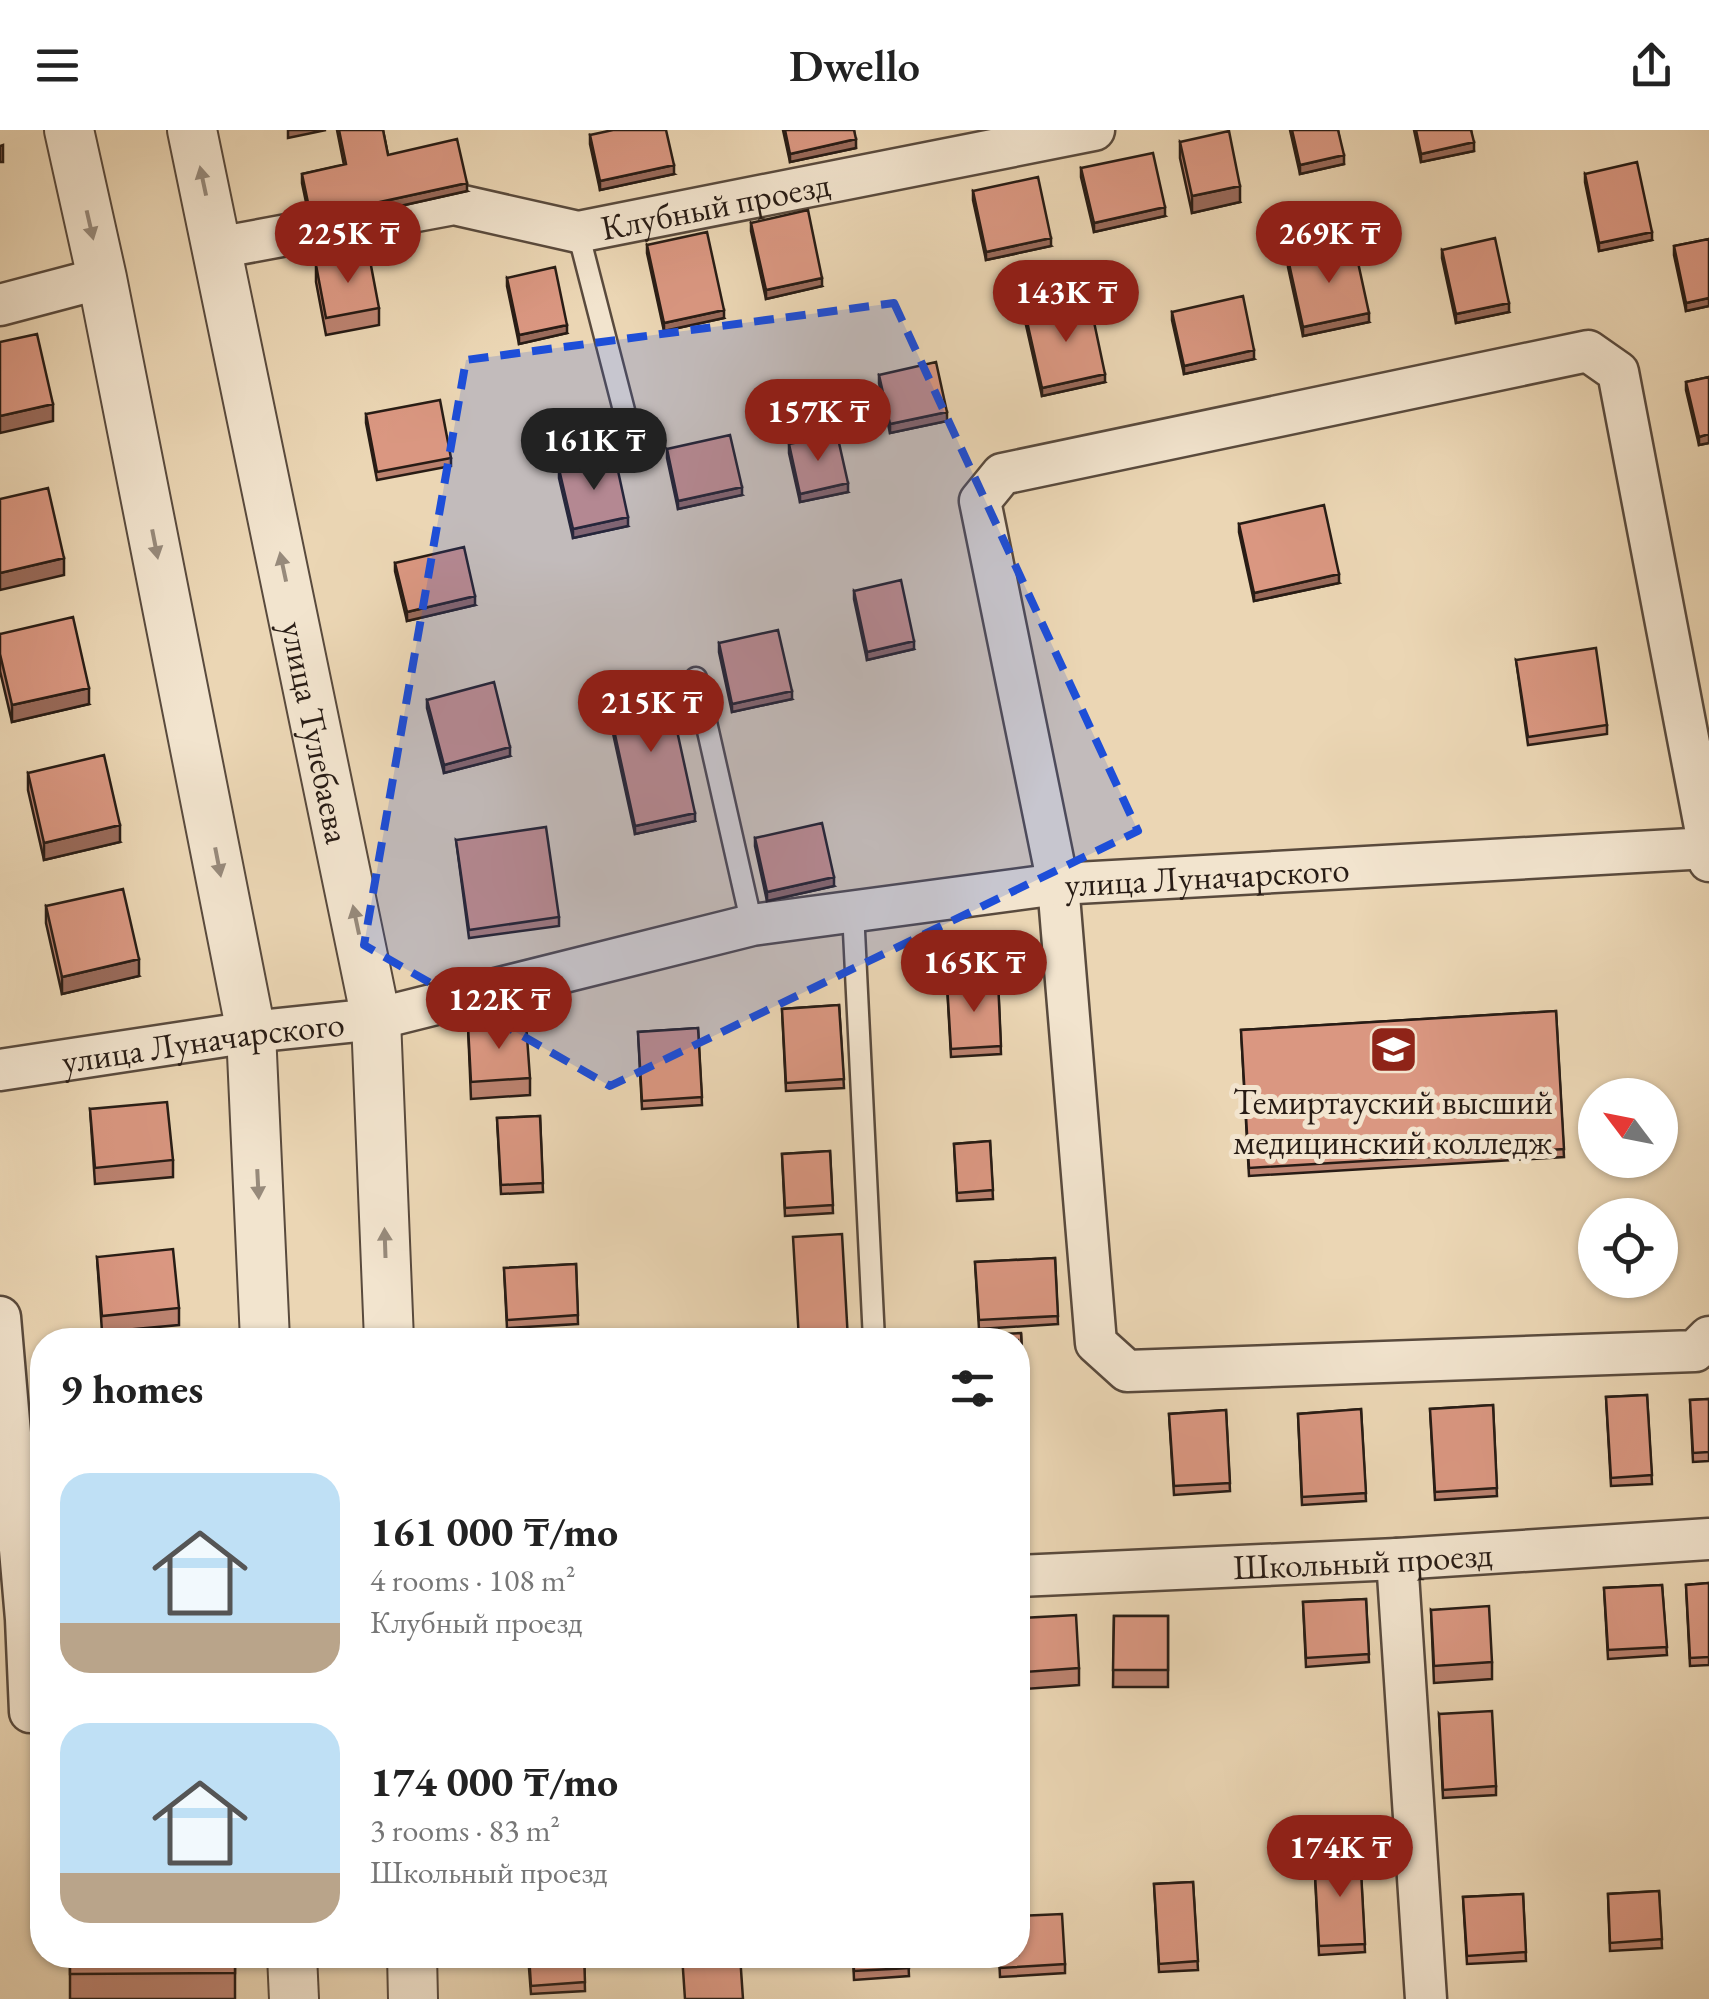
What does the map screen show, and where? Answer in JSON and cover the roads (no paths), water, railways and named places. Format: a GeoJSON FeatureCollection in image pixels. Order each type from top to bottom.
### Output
{"type":"FeatureCollection","features":[{"type":"Feature","properties":{"kind":"street"},"geometry":{"type":"LineString","coordinates":[[69,130],[102,278],[251,1032],[264,1328]]}},
{"type":"Feature","properties":{"kind":"street","name":"улица Тулебаева"},"geometry":{"type":"LineString","coordinates":[[192,130],[376,1019],[389,1328]]}},
{"type":"Feature","properties":{"kind":"street","name":"Клубный проезд"},"geometry":{"type":"LineString","coordinates":[[217,248],[454,204],[578,232],[1094,130]]}},
{"type":"Feature","properties":{"kind":"street"},"geometry":{"type":"LineString","coordinates":[[0,305],[102,278]]}},
{"type":"Feature","properties":{"kind":"street"},"geometry":{"type":"LineString","coordinates":[[1709,861],[1618,372],[1588,351],[1002,474],[980,501],[1058,884],[1096,1342],[1128,1371],[1695,1351],[1709,1337]]}},
{"type":"Feature","properties":{"kind":"street","name":"улица Луначарского"},"geometry":{"type":"LineString","coordinates":[[0,1070],[251,1032],[376,1019],[752,924],[1058,884],[1709,848]]}},
{"type":"Feature","properties":{"kind":"street"},"geometry":{"type":"LineString","coordinates":[[0,1317],[26,1619],[24,1717]]}},
{"type":"Feature","properties":{"kind":"street","name":"Школьный проезд"},"geometry":{"type":"LineString","coordinates":[[1030,1575],[1396,1559],[1709,1539]]}},
{"type":"Feature","properties":{"kind":"street"},"geometry":{"type":"LineString","coordinates":[[1396,1559],[1426,1999]]}},
{"type":"Feature","properties":{"kind":"street"},"geometry":{"type":"LineString","coordinates":[[293,1968],[294,1999]]}},
{"type":"Feature","properties":{"kind":"street"},"geometry":{"type":"LineString","coordinates":[[412,1968],[413,1999]]}},
{"type":"Feature","properties":{"kind":"lane"},"geometry":{"type":"LineString","coordinates":[[578,232],[635,453]]}},
{"type":"Feature","properties":{"kind":"lane"},"geometry":{"type":"LineString","coordinates":[[696,678],[752,924]]}},
{"type":"Feature","properties":{"kind":"lane"},"geometry":{"type":"LineString","coordinates":[[853,911],[873,1328]]}},
{"type":"Feature","properties":{"kind":"place","name":"Темиртауский высший медицинский колледж"},"geometry":{"type":"Point","coordinates":[1393,1049]}}]}
